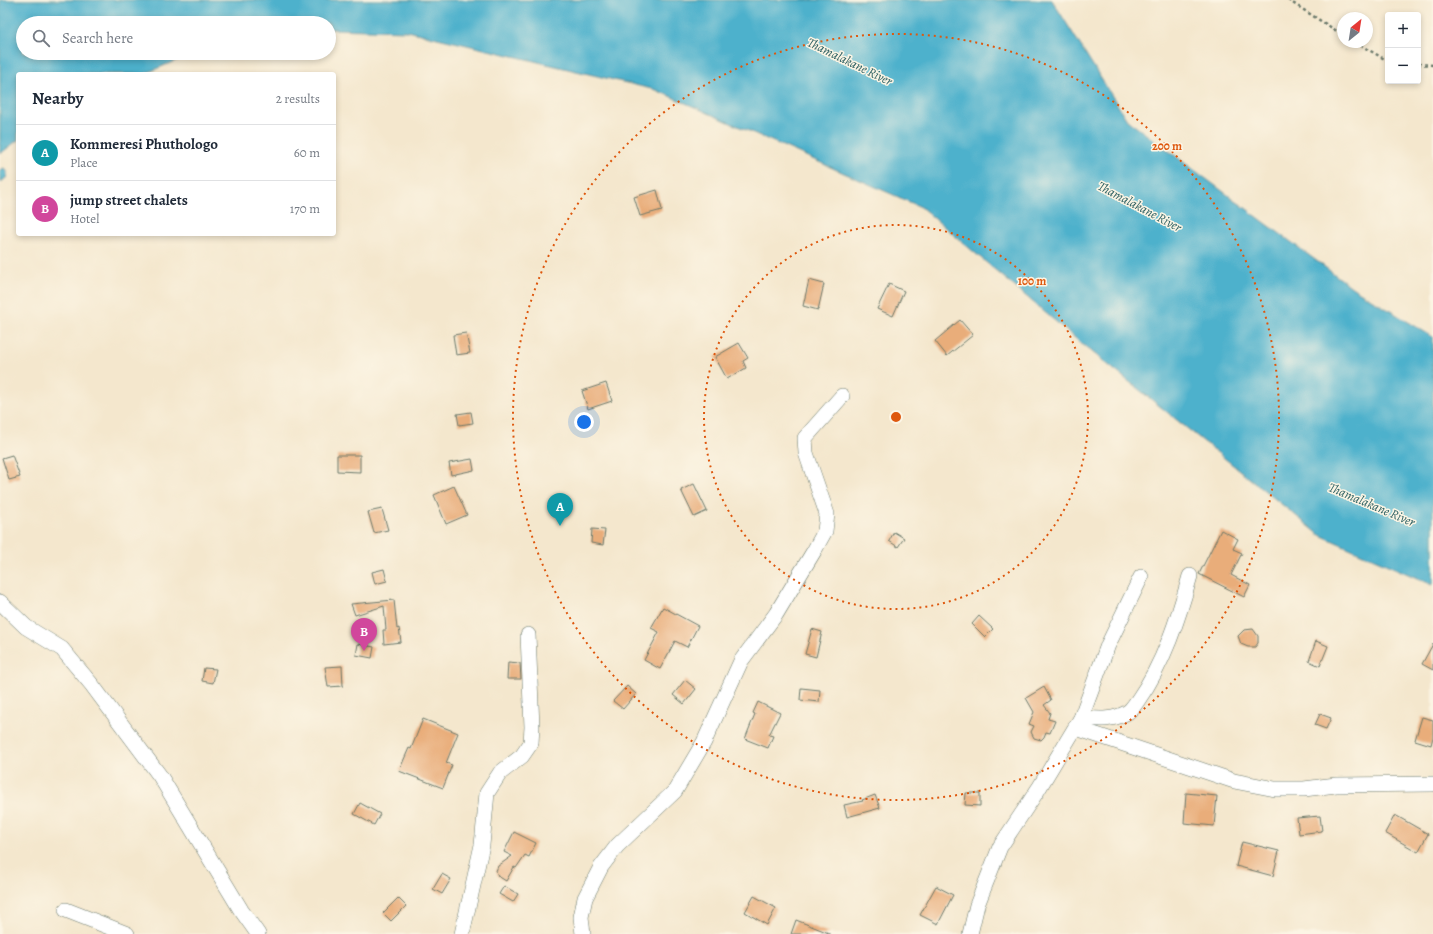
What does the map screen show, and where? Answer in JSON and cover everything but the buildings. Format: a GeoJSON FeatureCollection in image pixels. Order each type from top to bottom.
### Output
{"type":"FeatureCollection","features":[{"type":"Feature","properties":{"kind":"street"},"geometry":{"type":"LineString","coordinates":[[583,934],[581,917],[586,898],[601,867],[617,846],[675,791],[704,742],[741,661],[776,614],[814,552],[824,531],[828,514],[806,453],[805,438],[842,396]]}},
{"type":"Feature","properties":{"kind":"street"},"geometry":{"type":"LineString","coordinates":[[1079,723],[1115,718],[1128,712],[1136,702],[1158,666],[1190,576]]}},
{"type":"Feature","properties":{"kind":"street"},"geometry":{"type":"LineString","coordinates":[[970,934],[977,906],[1000,847],[1079,723],[1108,645],[1141,577]]}},
{"type":"Feature","properties":{"kind":"street"},"geometry":{"type":"LineString","coordinates":[[0,602],[26,627],[62,650],[92,684],[160,776],[241,910],[258,934]]}},
{"type":"Feature","properties":{"kind":"street"},"geometry":{"type":"LineString","coordinates":[[462,934],[482,845],[487,793],[500,773],[522,756],[531,743],[532,727],[528,636]]}},
{"type":"Feature","properties":{"kind":"street"},"geometry":{"type":"LineString","coordinates":[[1079,723],[1234,782],[1276,789],[1304,789],[1336,785],[1433,784]]}},
{"type":"Feature","properties":{"kind":"street"},"geometry":{"type":"LineString","coordinates":[[66,910],[127,934]]}},
{"type":"Feature","properties":{"kind":"path"},"geometry":{"type":"LineString","coordinates":[[1288,0],[1337,30]]}},
{"type":"Feature","properties":{"kind":"path"},"geometry":{"type":"LineString","coordinates":[[1365,48],[1385,59]]}},
{"type":"Feature","properties":{"kind":"path"},"geometry":{"type":"LineString","coordinates":[[1421,64],[1433,65]]}},
{"type":"Feature","properties":{"kind":"water","name":"Thamalakane River"},"geometry":{"type":"Polygon","coordinates":[[[0,0],[1052,0],[1127,120],[1353,288],[1433,337],[1433,585],[1320,535],[1081,343],[921,207],[656,90],[408,31],[336,29],[336,16],[16,16],[16,60],[177,60],[149,72],[16,72],[16,142],[0,154],[0,0]]]}},
{"type":"Feature","properties":{"kind":"water"},"geometry":{"type":"Polygon","coordinates":[[[4,168],[7,171],[7,177],[0,183],[0,170],[4,168]]]}},
{"type":"Feature","properties":{"kind":"place","name":"Kommeresi Phuthologo"},"geometry":{"type":"Point","coordinates":[560,526]}},
{"type":"Feature","properties":{"kind":"place","name":"jump street chalets"},"geometry":{"type":"Point","coordinates":[364,651]}}]}
